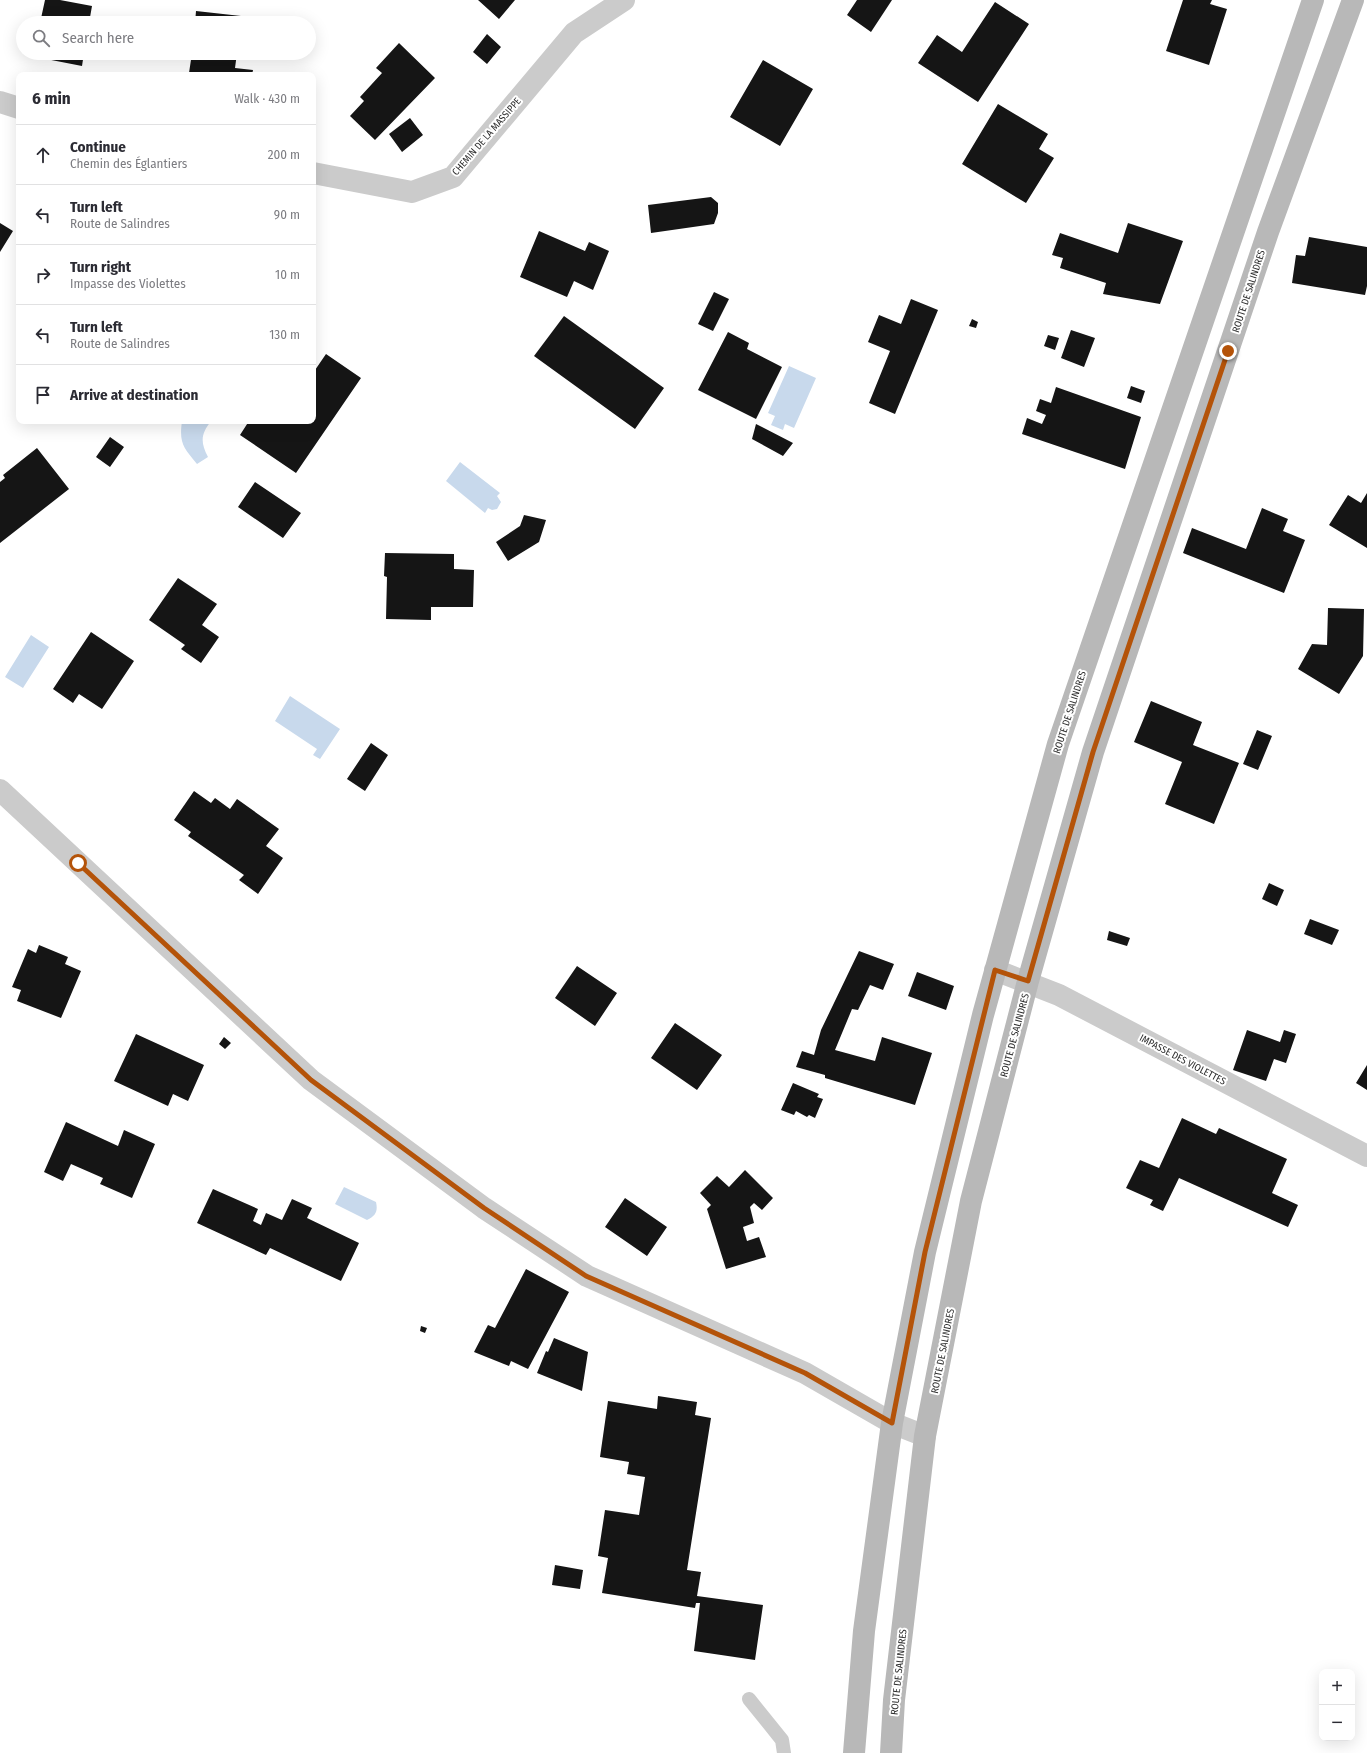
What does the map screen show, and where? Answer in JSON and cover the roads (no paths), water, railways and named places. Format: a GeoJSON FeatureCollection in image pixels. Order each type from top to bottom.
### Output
{"type":"FeatureCollection","features":[{"type":"Feature","properties":{"kind":"main road","name":"ROUTE DE SALINDRES"},"geometry":{"type":"LineString","coordinates":[[854,1753],[864,1631],[892,1423],[925,1252],[995,970],[1058,744],[1313,0]]}},
{"type":"Feature","properties":{"kind":"main road","name":"ROUTE DE SALINDRES"},"geometry":{"type":"LineString","coordinates":[[891,1753],[894,1700],[925,1436],[971,1201],[1028,981],[1096,744],[1268,232],[1353,0]]}},
{"type":"Feature","properties":{"kind":"street","name":"CHEMIN DE LA MASSIPPE"},"geometry":{"type":"LineString","coordinates":[[316,175],[412,192],[453,176],[574,34],[624,0]]}},
{"type":"Feature","properties":{"kind":"street"},"geometry":{"type":"LineString","coordinates":[[0,102],[16,107]]}},
{"type":"Feature","properties":{"kind":"street"},"geometry":{"type":"LineString","coordinates":[[0,790],[311,1080],[484,1208],[586,1276],[805,1373],[892,1423],[925,1436]]}},
{"type":"Feature","properties":{"kind":"street","name":"IMPASSE DES VIOLETTES"},"geometry":{"type":"LineString","coordinates":[[995,970],[1028,981],[1059,995],[1367,1156]]}},
{"type":"Feature","properties":{"kind":"lane"},"geometry":{"type":"LineString","coordinates":[[749,1700],[782,1740],[784,1753]]}},
{"type":"Feature","properties":{"kind":"water"},"geometry":{"type":"Polygon","coordinates":[[[789,366],[816,378],[794,428],[785,424],[783,430],[771,425],[775,416],[768,413],[789,366]]]}},
{"type":"Feature","properties":{"kind":"water"},"geometry":{"type":"Polygon","coordinates":[[[182,424],[209,424],[205,430],[203,438],[204,447],[208,457],[197,464],[185,449],[181,435],[182,424]]]}},
{"type":"Feature","properties":{"kind":"water"},"geometry":{"type":"Polygon","coordinates":[[[460,462],[500,493],[497,496],[501,502],[497,509],[492,510],[488,508],[485,513],[446,481],[460,462]]]}},
{"type":"Feature","properties":{"kind":"water"},"geometry":{"type":"Polygon","coordinates":[[[31,635],[49,647],[23,688],[5,677],[31,635]]]}},
{"type":"Feature","properties":{"kind":"water"},"geometry":{"type":"Polygon","coordinates":[[[290,696],[340,729],[320,759],[313,755],[317,749],[275,721],[290,696]]]}},
{"type":"Feature","properties":{"kind":"water"},"geometry":{"type":"Polygon","coordinates":[[[344,1187],[376,1202],[377,1208],[372,1217],[367,1220],[335,1204],[344,1187]]]}}]}
